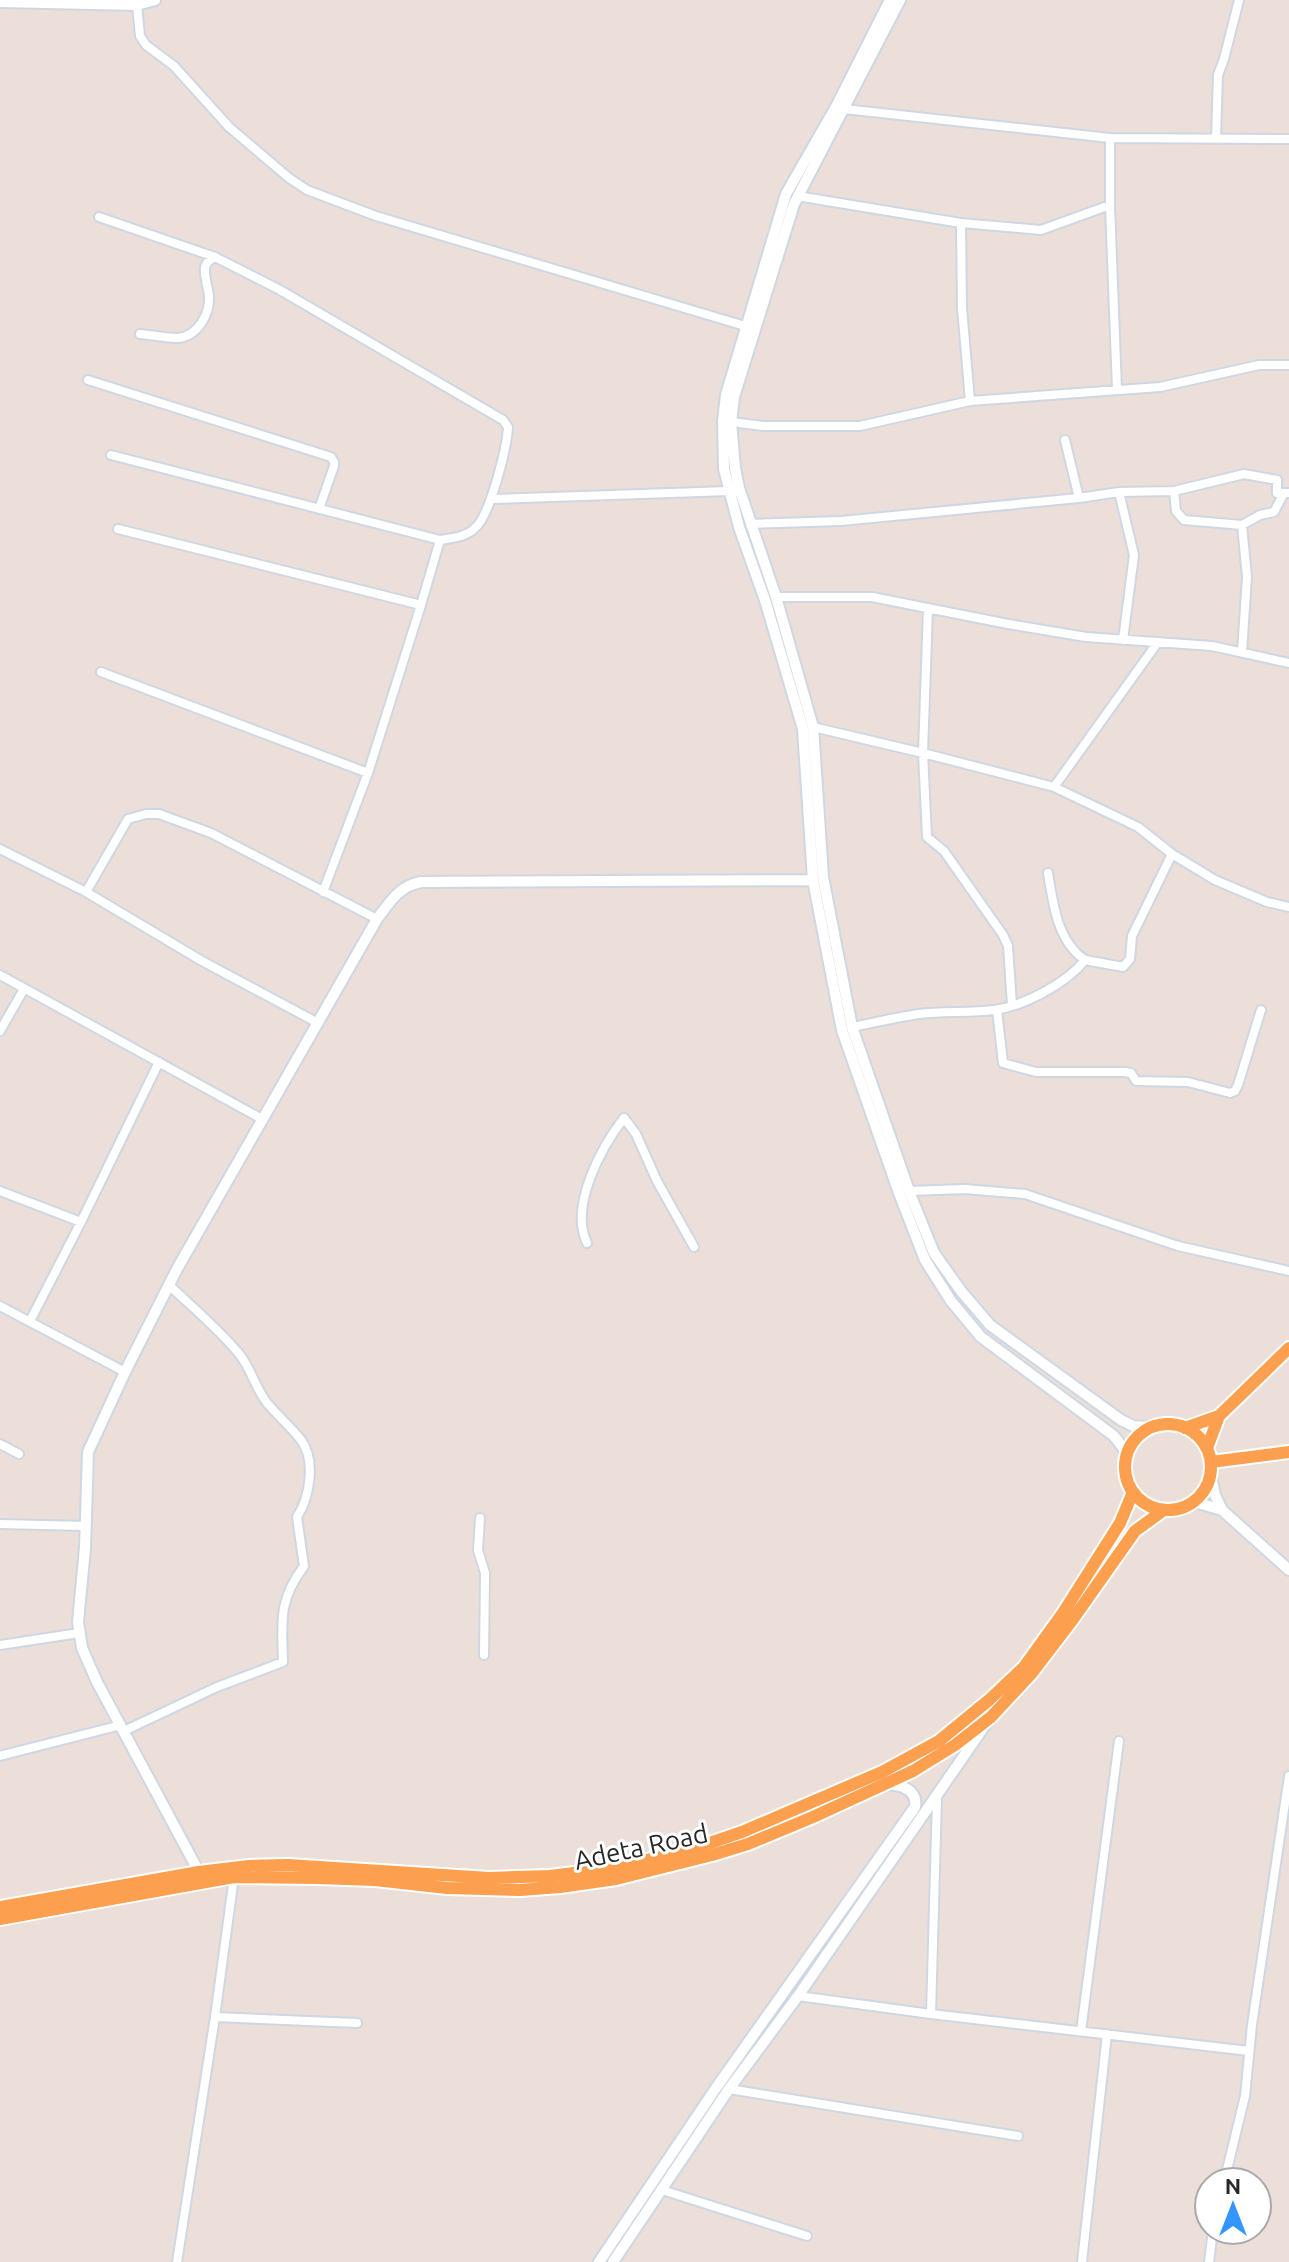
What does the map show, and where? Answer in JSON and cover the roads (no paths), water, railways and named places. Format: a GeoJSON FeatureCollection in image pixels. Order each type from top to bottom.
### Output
{"type":"FeatureCollection","features":[{"type":"Feature","properties":{"kind":"main road"},"geometry":{"type":"LineString","coordinates":[[1185,1428],[1219,1416],[1289,1348]]}},
{"type":"Feature","properties":{"kind":"main road"},"geometry":{"type":"LineString","coordinates":[[1207,1448],[1219,1416]]}},
{"type":"Feature","properties":{"kind":"main road"},"geometry":{"type":"LineString","coordinates":[[1169,1424],[1185,1428],[1199,1437],[1207,1448],[1211,1476],[1206,1489],[1195,1502],[1180,1509],[1164,1510],[1148,1506],[1133,1492],[1125,1473],[1127,1453],[1138,1437],[1153,1427],[1169,1424]]}},
{"type":"Feature","properties":{"kind":"main road"},"geometry":{"type":"LineString","coordinates":[[1211,1462],[1289,1452]]}},
{"type":"Feature","properties":{"kind":"main road","name":"Adeta Road"},"geometry":{"type":"LineString","coordinates":[[0,1919],[234,1877],[318,1878],[520,1890],[616,1879],[742,1832],[882,1772],[939,1741],[989,1700],[1024,1667],[1063,1613],[1120,1523],[1133,1492]]}},
{"type":"Feature","properties":{"kind":"main road","name":"Adeta Road"},"geometry":{"type":"LineString","coordinates":[[0,1907],[249,1866],[288,1865],[489,1878],[550,1876],[662,1862],[759,1840],[913,1771],[955,1745],[991,1717],[1031,1674],[1135,1531],[1164,1510]]}},
{"type":"Feature","properties":{"kind":"street"},"geometry":{"type":"LineString","coordinates":[[0,2],[137,5],[155,0]]}},
{"type":"Feature","properties":{"kind":"street"},"geometry":{"type":"LineString","coordinates":[[890,0],[844,109],[797,196],[758,300],[745,326],[726,395],[723,460],[729,491],[813,727],[823,877],[852,1027],[909,1191],[925,1260],[951,1301],[981,1337],[1114,1436],[1127,1453]]}},
{"type":"Feature","properties":{"kind":"street"},"geometry":{"type":"LineString","coordinates":[[900,0],[790,184],[734,397],[731,441],[739,488],[776,597],[780,630],[803,729],[813,880],[842,1030],[914,1216],[934,1253],[990,1325],[1121,1420],[1133,1426],[1153,1427]]}},
{"type":"Feature","properties":{"kind":"street"},"geometry":{"type":"LineString","coordinates":[[1216,139],[1218,75],[1239,0]]}},
{"type":"Feature","properties":{"kind":"street"},"geometry":{"type":"LineString","coordinates":[[137,5],[140,36],[146,45],[174,66],[229,127],[307,190],[376,216],[745,326]]}},
{"type":"Feature","properties":{"kind":"street"},"geometry":{"type":"LineString","coordinates":[[844,109],[1110,138],[1289,139]]}},
{"type":"Feature","properties":{"kind":"street"},"geometry":{"type":"LineString","coordinates":[[1110,138],[1117,390]]}},
{"type":"Feature","properties":{"kind":"street"},"geometry":{"type":"LineString","coordinates":[[797,196],[961,223],[1041,230],[1110,205]]}},
{"type":"Feature","properties":{"kind":"street"},"geometry":{"type":"LineString","coordinates":[[99,217],[215,257],[280,290],[503,420],[508,427],[492,499],[483,520],[473,531],[440,540],[111,455]]}},
{"type":"Feature","properties":{"kind":"street"},"geometry":{"type":"LineString","coordinates":[[961,223],[962,308],[970,401]]}},
{"type":"Feature","properties":{"kind":"street"},"geometry":{"type":"LineString","coordinates":[[140,334],[179,338],[195,330],[203,321],[209,300],[204,271],[215,257]]}},
{"type":"Feature","properties":{"kind":"street"},"geometry":{"type":"LineString","coordinates":[[731,422],[763,426],[860,426],[970,401],[1160,387],[1259,365],[1289,365]]}},
{"type":"Feature","properties":{"kind":"street"},"geometry":{"type":"LineString","coordinates":[[88,380],[331,457],[334,466],[319,509]]}},
{"type":"Feature","properties":{"kind":"street"},"geometry":{"type":"LineString","coordinates":[[1065,440],[1079,498]]}},
{"type":"Feature","properties":{"kind":"street"},"geometry":{"type":"LineString","coordinates":[[750,524],[841,521],[1119,492],[1174,491],[1244,474],[1277,480],[1277,493],[1286,493]]}},
{"type":"Feature","properties":{"kind":"street"},"geometry":{"type":"LineString","coordinates":[[492,499],[729,491]]}},
{"type":"Feature","properties":{"kind":"street"},"geometry":{"type":"LineString","coordinates":[[1174,491],[1176,511],[1184,520],[1242,525],[1260,515],[1274,512],[1286,493]]}},
{"type":"Feature","properties":{"kind":"street"},"geometry":{"type":"LineString","coordinates":[[1119,492],[1134,555],[1123,640]]}},
{"type":"Feature","properties":{"kind":"street"},"geometry":{"type":"LineString","coordinates":[[1242,525],[1247,577],[1242,652]]}},
{"type":"Feature","properties":{"kind":"street"},"geometry":{"type":"LineString","coordinates":[[118,529],[421,605]]}},
{"type":"Feature","properties":{"kind":"street"},"geometry":{"type":"LineString","coordinates":[[323,892],[368,773],[440,540]]}},
{"type":"Feature","properties":{"kind":"street"},"geometry":{"type":"LineString","coordinates":[[776,597],[872,597],[1071,635],[1212,646],[1289,663]]}},
{"type":"Feature","properties":{"kind":"street"},"geometry":{"type":"LineString","coordinates":[[928,608],[923,753],[927,837],[944,851],[1003,935],[1008,946],[1012,1005]]}},
{"type":"Feature","properties":{"kind":"street"},"geometry":{"type":"LineString","coordinates":[[1054,787],[1158,642]]}},
{"type":"Feature","properties":{"kind":"street"},"geometry":{"type":"LineString","coordinates":[[101,672],[368,773]]}},
{"type":"Feature","properties":{"kind":"street"},"geometry":{"type":"LineString","coordinates":[[813,727],[1054,787],[1138,827],[1172,854],[1215,880],[1267,902],[1289,907]]}},
{"type":"Feature","properties":{"kind":"street"},"geometry":{"type":"LineString","coordinates":[[86,892],[128,819],[159,814],[211,833],[377,919]]}},
{"type":"Feature","properties":{"kind":"street"},"geometry":{"type":"LineString","coordinates":[[0,849],[86,892],[202,961],[318,1023]]}},
{"type":"Feature","properties":{"kind":"street"},"geometry":{"type":"LineString","coordinates":[[1048,873],[1060,927],[1072,948],[1085,960],[1123,967],[1130,959],[1132,936],[1172,854]]}},
{"type":"Feature","properties":{"kind":"street"},"geometry":{"type":"LineString","coordinates":[[199,1872],[97,1682],[82,1648],[78,1622],[88,1452],[169,1285],[377,919],[401,889],[421,882],[813,880]]}},
{"type":"Feature","properties":{"kind":"street"},"geometry":{"type":"LineString","coordinates":[[852,1027],[919,1014],[997,1010],[1038,995],[1077,971],[1085,960]]}},
{"type":"Feature","properties":{"kind":"street"},"geometry":{"type":"LineString","coordinates":[[0,975],[262,1119]]}},
{"type":"Feature","properties":{"kind":"street"},"geometry":{"type":"LineString","coordinates":[[0,1031],[24,989]]}},
{"type":"Feature","properties":{"kind":"street"},"geometry":{"type":"LineString","coordinates":[[997,1010],[1003,1063],[1036,1072],[1125,1072],[1131,1073],[1136,1081],[1188,1082],[1230,1093],[1238,1085],[1261,1010]]}},
{"type":"Feature","properties":{"kind":"street"},"geometry":{"type":"LineString","coordinates":[[30,1321],[159,1062]]}},
{"type":"Feature","properties":{"kind":"street"},"geometry":{"type":"LineString","coordinates":[[587,1243],[583,1236],[582,1215],[586,1193],[608,1138],[624,1118],[636,1134],[657,1181],[694,1247]]}},
{"type":"Feature","properties":{"kind":"street"},"geometry":{"type":"LineString","coordinates":[[909,1191],[965,1189],[1025,1194],[1178,1246],[1289,1271]]}},
{"type":"Feature","properties":{"kind":"street"},"geometry":{"type":"LineString","coordinates":[[0,1191],[81,1222]]}},
{"type":"Feature","properties":{"kind":"street"},"geometry":{"type":"LineString","coordinates":[[0,1756],[122,1728],[283,1662],[282,1611],[290,1585],[304,1566],[297,1517],[305,1504],[309,1470],[303,1443],[265,1401],[243,1358],[220,1331],[169,1285]]}},
{"type":"Feature","properties":{"kind":"street"},"geometry":{"type":"LineString","coordinates":[[0,1306],[125,1372]]}},
{"type":"Feature","properties":{"kind":"street"},"geometry":{"type":"LineString","coordinates":[[0,1444],[19,1454]]}},
{"type":"Feature","properties":{"kind":"street"},"geometry":{"type":"LineString","coordinates":[[1211,1476],[1222,1510],[1289,1570]]}},
{"type":"Feature","properties":{"kind":"street"},"geometry":{"type":"LineString","coordinates":[[1195,1502],[1222,1510]]}},
{"type":"Feature","properties":{"kind":"street"},"geometry":{"type":"LineString","coordinates":[[480,1518],[478,1550],[485,1573],[484,1655]]}},
{"type":"Feature","properties":{"kind":"street"},"geometry":{"type":"LineString","coordinates":[[0,1524],[86,1526]]}},
{"type":"Feature","properties":{"kind":"street"},"geometry":{"type":"LineString","coordinates":[[0,1645],[79,1633]]}},
{"type":"Feature","properties":{"kind":"street"},"geometry":{"type":"LineString","coordinates":[[613,2262],[729,2089],[798,1996],[991,1717]]}},
{"type":"Feature","properties":{"kind":"street"},"geometry":{"type":"LineString","coordinates":[[1081,2031],[1119,1741]]}},
{"type":"Feature","properties":{"kind":"street"},"geometry":{"type":"LineString","coordinates":[[1228,2166],[1245,2096],[1289,1776]]}},
{"type":"Feature","properties":{"kind":"street"},"geometry":{"type":"LineString","coordinates":[[599,2262],[716,2088],[915,1807],[913,1793],[906,1788],[886,1784]]}},
{"type":"Feature","properties":{"kind":"street"},"geometry":{"type":"LineString","coordinates":[[931,2014],[937,1797]]}},
{"type":"Feature","properties":{"kind":"street"},"geometry":{"type":"LineString","coordinates":[[177,2262],[234,1877]]}},
{"type":"Feature","properties":{"kind":"street"},"geometry":{"type":"LineString","coordinates":[[798,1996],[1249,2051]]}},
{"type":"Feature","properties":{"kind":"street"},"geometry":{"type":"LineString","coordinates":[[215,2017],[357,2023]]}},
{"type":"Feature","properties":{"kind":"street"},"geometry":{"type":"LineString","coordinates":[[1082,2262],[1107,2034]]}},
{"type":"Feature","properties":{"kind":"street"},"geometry":{"type":"LineString","coordinates":[[729,2089],[1018,2136]]}},
{"type":"Feature","properties":{"kind":"street"},"geometry":{"type":"LineString","coordinates":[[662,2190],[807,2236]]}}]}
